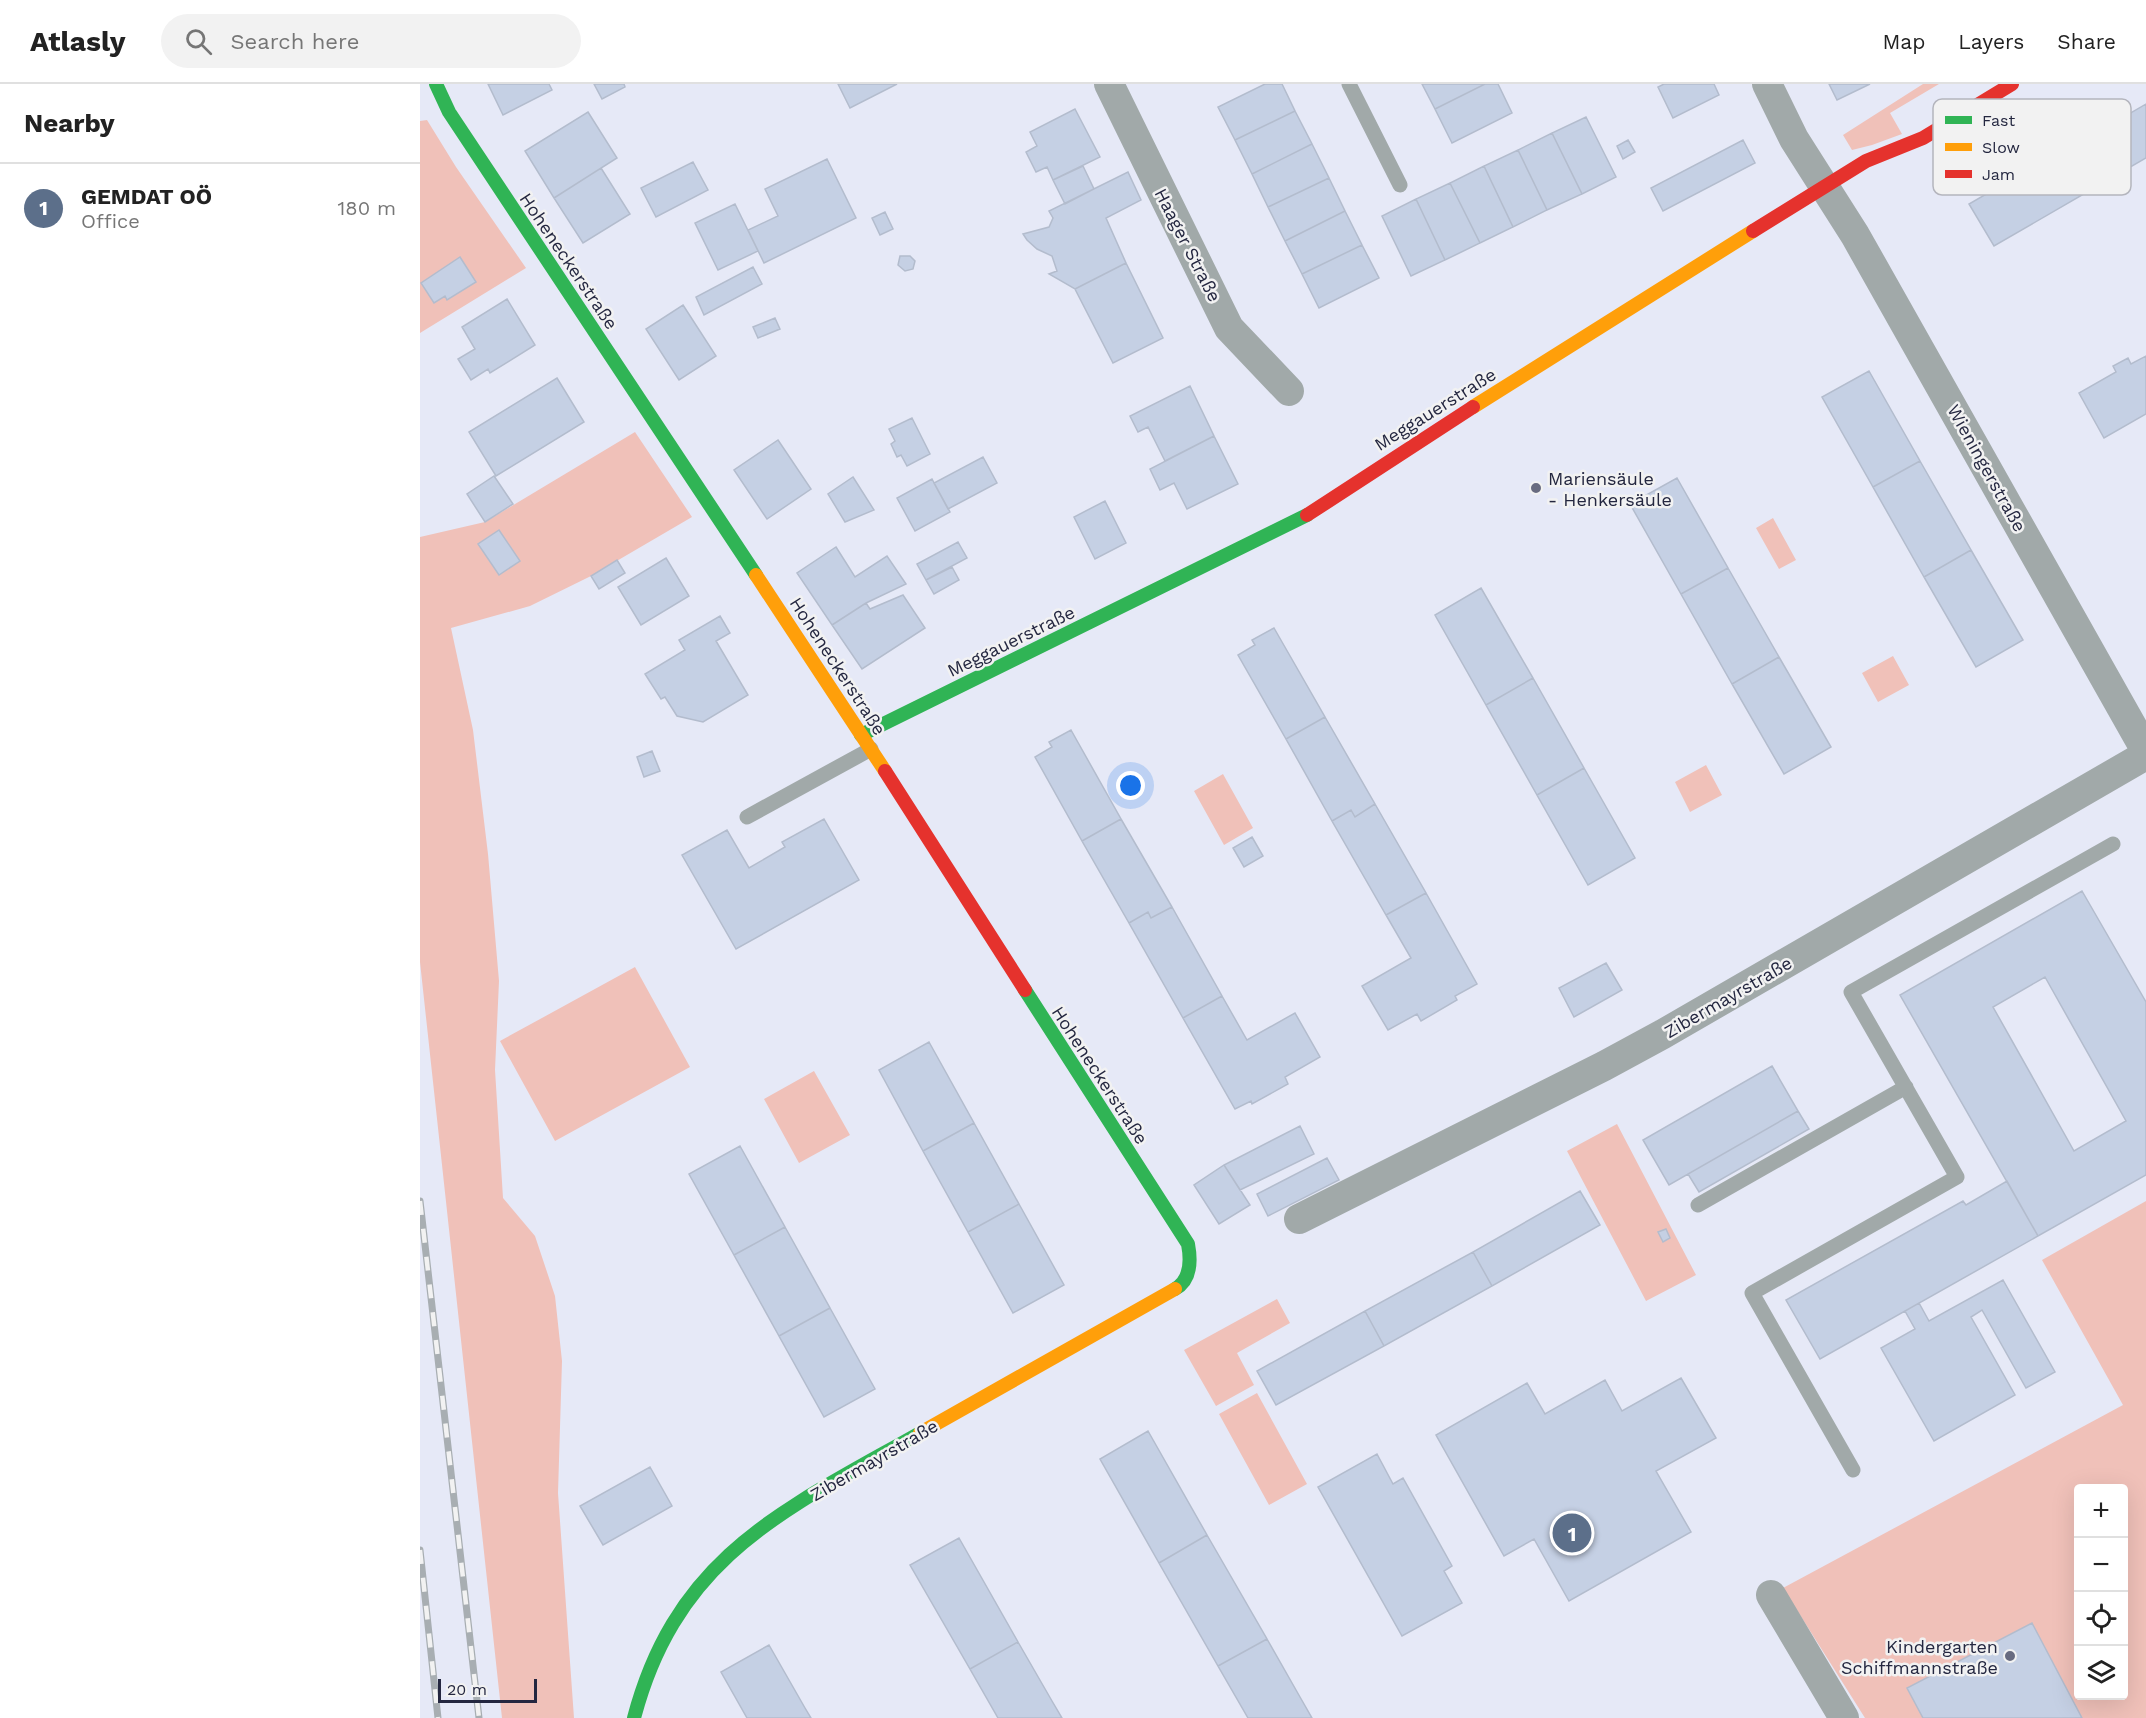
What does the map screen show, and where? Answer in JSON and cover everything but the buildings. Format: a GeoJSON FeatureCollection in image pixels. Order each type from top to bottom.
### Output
{"type":"FeatureCollection","features":[{"type":"Feature","properties":{"kind":"street","name":"Hoheneckerstraße"},"geometry":{"type":"LineString","coordinates":[[436,84],[449,112],[871,749],[1188,1244],[1191,1259],[1189,1275]]}},
{"type":"Feature","properties":{"kind":"street","name":"Haager Straße"},"geometry":{"type":"LineString","coordinates":[[1109,84],[1230,328],[1288,391]]}},
{"type":"Feature","properties":{"kind":"street","name":"Wieningerstraße"},"geometry":{"type":"LineString","coordinates":[[1767,84],[1794,139],[1856,235],[2146,753]]}},
{"type":"Feature","properties":{"kind":"street","name":"Meggauerstraße"},"geometry":{"type":"LineString","coordinates":[[1987,99],[2012,84]]}},
{"type":"Feature","properties":{"kind":"street","name":"Meggauerstraße"},"geometry":{"type":"LineString","coordinates":[[861,735],[1311,513],[1417,442],[1866,161],[1933,132]]}},
{"type":"Feature","properties":{"kind":"street","name":"Zibermayrstraße"},"geometry":{"type":"LineString","coordinates":[[1299,1219],[1663,1034],[2146,753]]}},
{"type":"Feature","properties":{"kind":"street","name":"Zibermayrstraße"},"geometry":{"type":"LineString","coordinates":[[634,1718],[642,1685],[657,1649],[676,1618],[692,1594],[719,1564],[749,1537],[809,1497],[1180,1286],[1189,1275]]}},
{"type":"Feature","properties":{"kind":"street"},"geometry":{"type":"LineString","coordinates":[[1771,1595],[1844,1718]]}},
{"type":"Feature","properties":{"kind":"lane"},"geometry":{"type":"LineString","coordinates":[[1349,84],[1400,185]]}},
{"type":"Feature","properties":{"kind":"lane"},"geometry":{"type":"LineString","coordinates":[[747,817],[871,749]]}},
{"type":"Feature","properties":{"kind":"lane"},"geometry":{"type":"LineString","coordinates":[[1853,1470],[1752,1293],[1957,1177],[1851,992],[2113,844]]}},
{"type":"Feature","properties":{"kind":"lane"},"geometry":{"type":"LineString","coordinates":[[1698,1205],[1906,1087]]}},
{"type":"Feature","properties":{"kind":"shaded area"},"geometry":{"type":"Polygon","coordinates":[[[1923,84],[1939,84],[1890,113],[1902,134],[1852,150],[1843,135],[1923,84]]]}},
{"type":"Feature","properties":{"kind":"shaded area"},"geometry":{"type":"Polygon","coordinates":[[[427,120],[456,167],[526,268],[420,333],[420,121],[427,120]]]}},
{"type":"Feature","properties":{"kind":"shaded area"},"geometry":{"type":"Polygon","coordinates":[[[635,432],[692,517],[591,576],[530,606],[451,628],[473,730],[488,854],[499,981],[495,1070],[503,1198],[535,1236],[555,1296],[562,1361],[558,1493],[574,1718],[502,1718],[420,962],[420,537],[485,522],[635,432]]]}},
{"type":"Feature","properties":{"kind":"shaded area"},"geometry":{"type":"Polygon","coordinates":[[[1773,518],[1796,560],[1779,569],[1756,528],[1773,518]]]}},
{"type":"Feature","properties":{"kind":"shaded area"},"geometry":{"type":"Polygon","coordinates":[[[1893,656],[1909,685],[1878,702],[1862,673],[1893,656]]]}},
{"type":"Feature","properties":{"kind":"shaded area"},"geometry":{"type":"Polygon","coordinates":[[[1706,765],[1722,795],[1690,812],[1675,782],[1706,765]]]}},
{"type":"Feature","properties":{"kind":"shaded area"},"geometry":{"type":"Polygon","coordinates":[[[1223,774],[1253,828],[1224,845],[1194,791],[1223,774]]]}},
{"type":"Feature","properties":{"kind":"shaded area"},"geometry":{"type":"Polygon","coordinates":[[[635,967],[690,1067],[555,1141],[500,1041],[635,967]]]}},
{"type":"Feature","properties":{"kind":"shaded area"},"geometry":{"type":"Polygon","coordinates":[[[814,1071],[850,1135],[799,1163],[764,1099],[814,1071]]]}},
{"type":"Feature","properties":{"kind":"shaded area"},"geometry":{"type":"Polygon","coordinates":[[[1617,1124],[1696,1275],[1646,1301],[1567,1151],[1617,1124]]]}},
{"type":"Feature","properties":{"kind":"shaded area"},"geometry":{"type":"Polygon","coordinates":[[[2146,1201],[2146,1718],[1865,1718],[1783,1588],[2123,1405],[2042,1260],[2146,1201]]]}},
{"type":"Feature","properties":{"kind":"shaded area"},"geometry":{"type":"Polygon","coordinates":[[[1277,1299],[1290,1323],[1237,1353],[1254,1385],[1216,1406],[1184,1350],[1277,1299]]]}},
{"type":"Feature","properties":{"kind":"shaded area"},"geometry":{"type":"Polygon","coordinates":[[[1257,1393],[1307,1484],[1269,1505],[1219,1414],[1257,1393]]]}},
{"type":"Feature","properties":{"kind":"railway"},"geometry":{"type":"LineString","coordinates":[[420,1201],[479,1718]]}},
{"type":"Feature","properties":{"kind":"railway"},"geometry":{"type":"LineString","coordinates":[[420,1550],[438,1718]]}},
{"type":"Feature","properties":{"kind":"traffic: fast"},"geometry":{"type":"LineString","coordinates":[[436,84],[449,112],[756,575]]}},
{"type":"Feature","properties":{"kind":"traffic: fast"},"geometry":{"type":"LineString","coordinates":[[861,735],[1307,515]]}},
{"type":"Feature","properties":{"kind":"traffic: fast"},"geometry":{"type":"LineString","coordinates":[[1025,990],[1188,1244],[1189,1269],[1184,1280],[1175,1289]]}},
{"type":"Feature","properties":{"kind":"traffic: fast"},"geometry":{"type":"LineString","coordinates":[[634,1718],[653,1662],[678,1615],[708,1576],[743,1543],[782,1514],[920,1433]]}},
{"type":"Feature","properties":{"kind":"traffic: slow"},"geometry":{"type":"LineString","coordinates":[[1473,407],[1753,231]]}},
{"type":"Feature","properties":{"kind":"traffic: slow"},"geometry":{"type":"LineString","coordinates":[[756,575],[885,771]]}},
{"type":"Feature","properties":{"kind":"traffic: slow"},"geometry":{"type":"LineString","coordinates":[[920,1433],[1175,1289]]}},
{"type":"Feature","properties":{"kind":"traffic: jam"},"geometry":{"type":"LineString","coordinates":[[1987,99],[2012,84]]}},
{"type":"Feature","properties":{"kind":"traffic: jam"},"geometry":{"type":"LineString","coordinates":[[1753,231],[1866,161],[1933,132]]}},
{"type":"Feature","properties":{"kind":"traffic: jam"},"geometry":{"type":"LineString","coordinates":[[1307,515],[1473,407]]}},
{"type":"Feature","properties":{"kind":"traffic: jam"},"geometry":{"type":"LineString","coordinates":[[885,771],[1025,990]]}},
{"type":"Feature","properties":{"kind":"place","name":"Mariensäule - Henkersäule"},"geometry":{"type":"Point","coordinates":[1536,488]}},
{"type":"Feature","properties":{"kind":"place","name":"GEMDAT OÖ"},"geometry":{"type":"Point","coordinates":[1572,1533]}},
{"type":"Feature","properties":{"kind":"place","name":"Kindergarten Schiffmannstraße"},"geometry":{"type":"Point","coordinates":[2010,1656]}}]}
